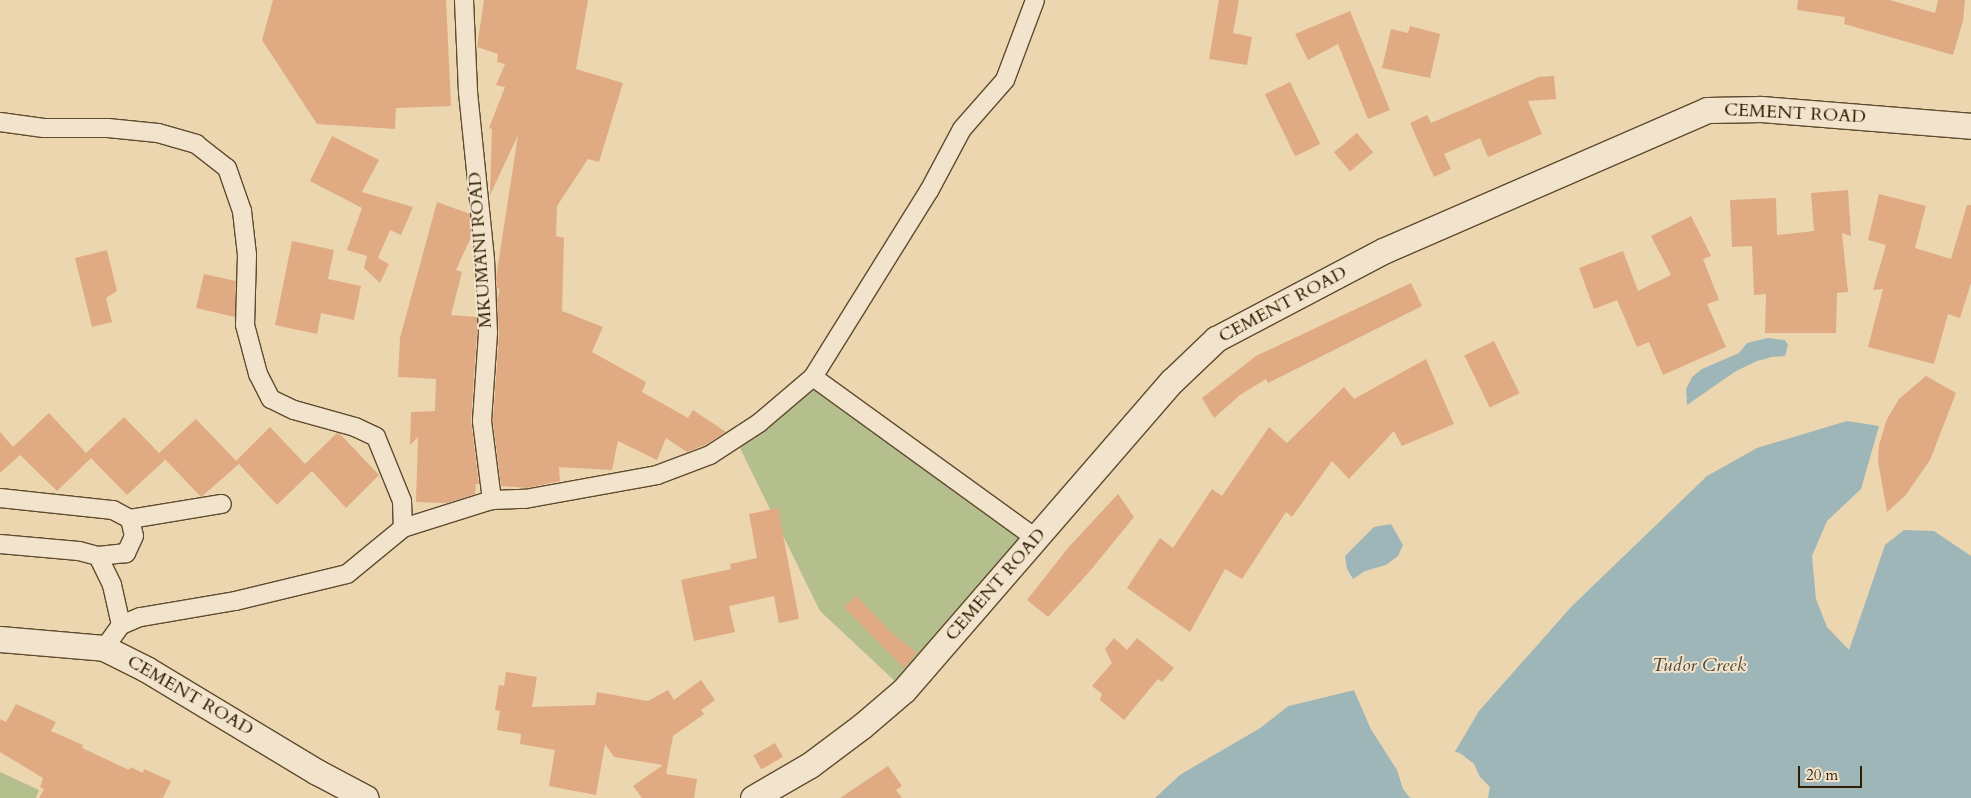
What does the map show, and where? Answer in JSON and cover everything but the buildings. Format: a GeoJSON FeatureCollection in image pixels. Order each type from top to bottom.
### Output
{"type":"FeatureCollection","features":[{"type":"Feature","properties":{"kind":"main road","name":"CEMENT ROAD"},"geometry":{"type":"LineString","coordinates":[[752,798],[810,765],[862,726],[904,690],[1037,539],[1172,381],[1216,340],[1397,244],[1707,110],[1761,110],[1971,126]]}},
{"type":"Feature","properties":{"kind":"main road","name":"CEMENT ROAD"},"geometry":{"type":"LineString","coordinates":[[0,639],[104,648],[146,669],[317,772],[366,798]]}},
{"type":"Feature","properties":{"kind":"street","name":"MKUMANI ROAD"},"geometry":{"type":"LineString","coordinates":[[464,0],[468,92],[485,259],[488,333],[482,421],[492,500]]}},
{"type":"Feature","properties":{"kind":"street"},"geometry":{"type":"LineString","coordinates":[[104,648],[121,625],[140,617],[235,601],[347,574],[403,528],[492,500],[525,499],[656,475],[710,455],[759,423],[813,377],[930,191],[962,129],[1005,80],[1035,0]]}},
{"type":"Feature","properties":{"kind":"street"},"geometry":{"type":"LineString","coordinates":[[0,122],[44,128],[108,128],[158,133],[196,144],[227,168],[242,210],[247,255],[245,325],[258,374],[271,399],[294,410],[355,427],[376,438],[402,501],[403,528]]}},
{"type":"Feature","properties":{"kind":"street"},"geometry":{"type":"LineString","coordinates":[[813,377],[1037,539]]}},
{"type":"Feature","properties":{"kind":"street"},"geometry":{"type":"LineString","coordinates":[[0,498],[114,510],[130,519],[222,504]]}},
{"type":"Feature","properties":{"kind":"street"},"geometry":{"type":"LineString","coordinates":[[0,544],[80,551],[98,556],[126,552],[134,536],[130,519]]}},
{"type":"Feature","properties":{"kind":"street"},"geometry":{"type":"LineString","coordinates":[[98,556],[112,584],[121,625]]}},
{"type":"Feature","properties":{"kind":"green space"},"geometry":{"type":"Polygon","coordinates":[[[813,377],[1033,543],[897,683],[820,611],[740,448],[813,377]]]}},
{"type":"Feature","properties":{"kind":"green space"},"geometry":{"type":"Polygon","coordinates":[[[0,772],[39,790],[36,798],[0,798],[0,772]]]}},
{"type":"Feature","properties":{"kind":"water"},"geometry":{"type":"Polygon","coordinates":[[[1768,338],[1785,340],[1788,345],[1785,356],[1757,361],[1736,371],[1687,405],[1686,389],[1692,377],[1702,369],[1739,353],[1747,343],[1768,338]]]}},
{"type":"Feature","properties":{"kind":"water","name":"Tudor Creek"},"geometry":{"type":"Polygon","coordinates":[[[1847,421],[1879,426],[1861,489],[1827,521],[1812,556],[1816,599],[1827,627],[1849,650],[1885,545],[1904,530],[1934,531],[1971,556],[1971,798],[1155,798],[1181,774],[1260,728],[1288,706],[1354,690],[1371,729],[1397,769],[1450,760],[1479,711],[1571,607],[1707,476],[1757,448],[1847,421]]]}},
{"type":"Feature","properties":{"kind":"water"},"geometry":{"type":"Polygon","coordinates":[[[1391,524],[1403,545],[1398,556],[1386,565],[1365,571],[1353,579],[1347,569],[1345,556],[1374,527],[1391,524]]]}},
{"type":"Feature","properties":{"kind":"pier"},"geometry":{"type":"Polygon","coordinates":[[[1354,687],[1373,728],[1399,767],[1429,758],[1449,757],[1452,751],[1460,753],[1474,764],[1480,777],[1490,787],[1488,798],[1410,798],[1403,789],[1397,770],[1371,729],[1354,690],[1288,706],[1260,728],[1181,774],[1152,798],[1179,772],[1259,726],[1287,704],[1354,687]]]}}]}
